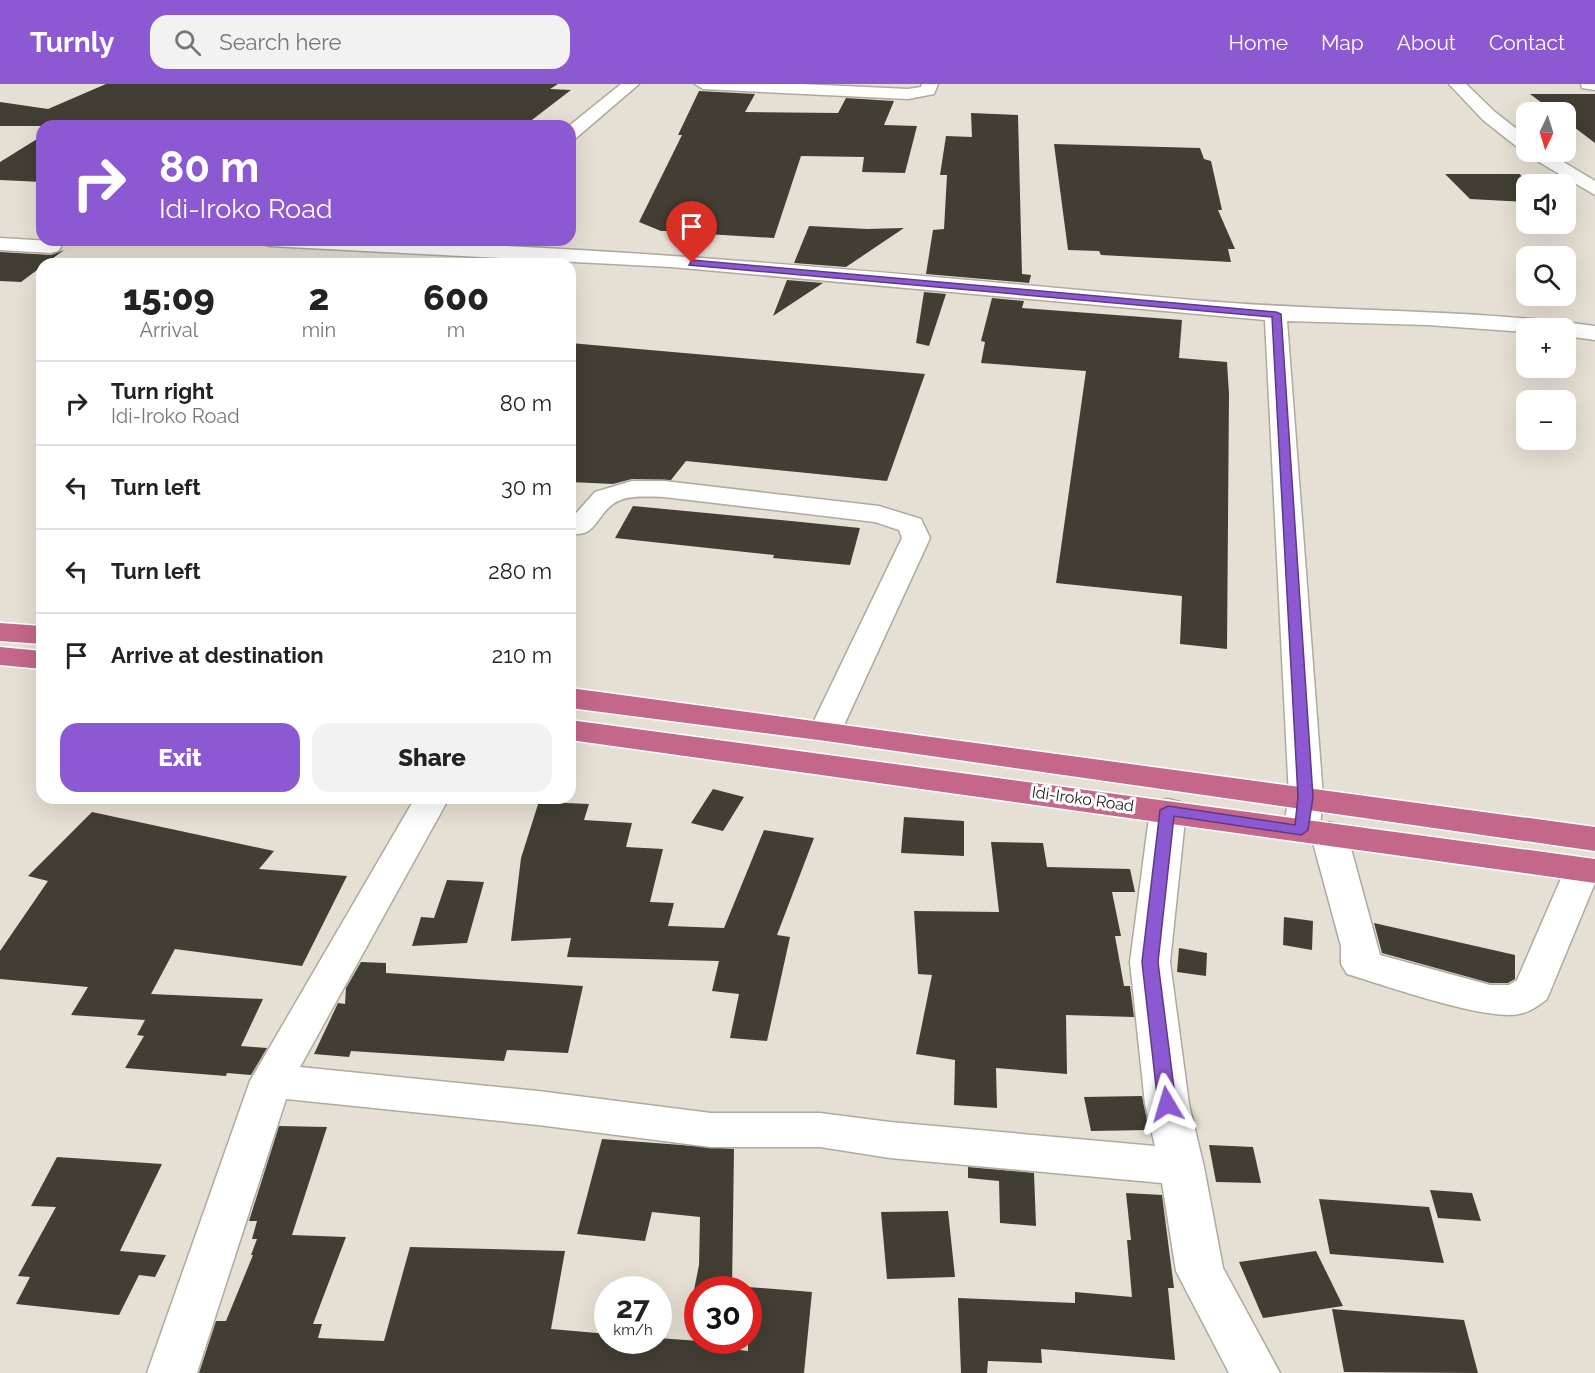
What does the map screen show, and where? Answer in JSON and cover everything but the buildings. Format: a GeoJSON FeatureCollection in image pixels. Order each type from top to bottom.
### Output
{"type":"FeatureCollection","features":[{"type":"Feature","properties":{"kind":"highway"},"geometry":{"type":"LineString","coordinates":[[2,652],[36,638]]}},
{"type":"Feature","properties":{"kind":"highway"},"geometry":{"type":"LineString","coordinates":[[2,652],[36,659]]}},
{"type":"Feature","properties":{"kind":"highway"},"geometry":{"type":"LineString","coordinates":[[576,699],[826,731],[1312,821]]}},
{"type":"Feature","properties":{"kind":"highway","name":"Idi-Iroko Road"},"geometry":{"type":"LineString","coordinates":[[576,731],[1168,810],[1312,821],[1590,860]]}},
{"type":"Feature","properties":{"kind":"street"},"geometry":{"type":"LineString","coordinates":[[576,129],[631,84]]}},
{"type":"Feature","properties":{"kind":"street"},"geometry":{"type":"LineString","coordinates":[[703,84],[922,94],[928,90],[930,84]]}},
{"type":"Feature","properties":{"kind":"street"},"geometry":{"type":"LineString","coordinates":[[1457,84],[1489,116],[1516,137]]}},
{"type":"Feature","properties":{"kind":"street"},"geometry":{"type":"LineString","coordinates":[[1551,162],[1595,189]]}},
{"type":"Feature","properties":{"kind":"street"},"geometry":{"type":"LineString","coordinates":[[0,244],[36,245]]}},
{"type":"Feature","properties":{"kind":"street"},"geometry":{"type":"LineString","coordinates":[[468,246],[745,267],[1276,314],[1427,318],[1516,325]]}},
{"type":"Feature","properties":{"kind":"street"},"geometry":{"type":"LineString","coordinates":[[1276,314],[1312,821],[1360,946],[1361,964],[1490,1000],[1517,1000],[1533,989],[1590,860]]}},
{"type":"Feature","properties":{"kind":"street"},"geometry":{"type":"LineString","coordinates":[[1576,330],[1595,333]]}},
{"type":"Feature","properties":{"kind":"street"},"geometry":{"type":"LineString","coordinates":[[579,527],[604,498],[632,489],[664,489],[879,514],[911,525],[916,538],[826,731]]}},
{"type":"Feature","properties":{"kind":"street"},"geometry":{"type":"LineString","coordinates":[[172,1373],[271,1081],[429,804]]}},
{"type":"Feature","properties":{"kind":"street"},"geometry":{"type":"LineString","coordinates":[[1168,810],[1150,962],[1167,1104],[1182,1167],[1200,1271],[1255,1373]]}},
{"type":"Feature","properties":{"kind":"street"},"geometry":{"type":"LineString","coordinates":[[271,1081],[537,1108],[711,1130],[820,1130],[890,1140],[1182,1167]]}},
{"type":"Feature","properties":{"kind":"route"},"geometry":{"type":"LineString","coordinates":[[692,263],[1175,303],[1276,314],[1306,797],[1301,830],[1168,810],[1150,962],[1167,1104]]}}]}
